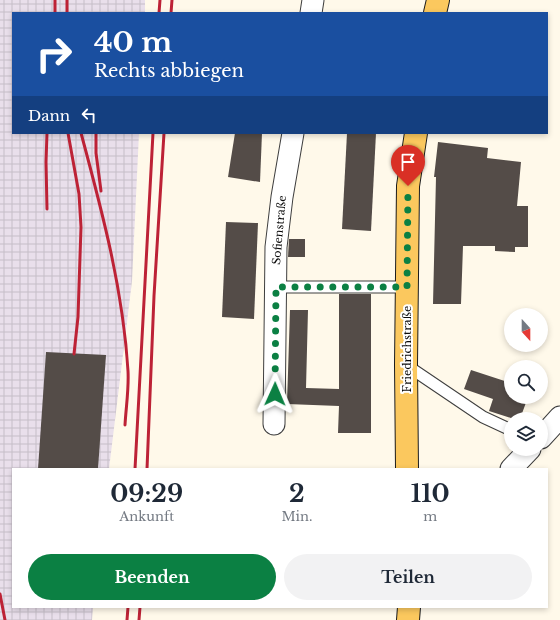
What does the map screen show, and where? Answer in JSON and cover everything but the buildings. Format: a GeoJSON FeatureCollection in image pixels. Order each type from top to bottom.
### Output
{"type":"FeatureCollection","features":[{"type":"Feature","properties":{"kind":"main road"},"geometry":{"type":"LineString","coordinates":[[435,12],[438,0]]}},
{"type":"Feature","properties":{"kind":"main road","name":"Friedrichstraße"},"geometry":{"type":"LineString","coordinates":[[407,468],[406,365],[408,186],[416,134]]}},
{"type":"Feature","properties":{"kind":"main road"},"geometry":{"type":"LineString","coordinates":[[408,620],[409,608]]}},
{"type":"Feature","properties":{"kind":"street"},"geometry":{"type":"LineString","coordinates":[[311,12],[313,0]]}},
{"type":"Feature","properties":{"kind":"street","name":"Sofienstraße"},"geometry":{"type":"LineString","coordinates":[[274,424],[277,240],[282,197],[293,134]]}},
{"type":"Feature","properties":{"kind":"street"},"geometry":{"type":"LineString","coordinates":[[548,430],[560,417]]}},
{"type":"Feature","properties":{"kind":"street"},"geometry":{"type":"LineString","coordinates":[[512,468],[523,456]]}},
{"type":"Feature","properties":{"kind":"lane"},"geometry":{"type":"LineString","coordinates":[[276,287],[407,287]]}},
{"type":"Feature","properties":{"kind":"lane"},"geometry":{"type":"LineString","coordinates":[[406,365],[484,417],[504,427]]}},
{"type":"Feature","properties":{"kind":"shaded area"},"geometry":{"type":"Polygon","coordinates":[[[0,0],[145,0],[145,12],[12,12],[12,134],[139,134],[132,281],[109,468],[12,468],[12,608],[93,608],[92,620],[0,620],[0,0]]]}},
{"type":"Feature","properties":{"kind":"railway"},"geometry":{"type":"LineString","coordinates":[[55,0],[55,12]]}},
{"type":"Feature","properties":{"kind":"railway"},"geometry":{"type":"LineString","coordinates":[[67,0],[67,12]]}},
{"type":"Feature","properties":{"kind":"railway"},"geometry":{"type":"LineString","coordinates":[[159,12],[160,0]]}},
{"type":"Feature","properties":{"kind":"railway"},"geometry":{"type":"LineString","coordinates":[[171,12],[172,0]]}},
{"type":"Feature","properties":{"kind":"railway"},"geometry":{"type":"LineString","coordinates":[[47,134],[47,209]]}},
{"type":"Feature","properties":{"kind":"railway"},"geometry":{"type":"LineString","coordinates":[[68,134],[79,194],[81,227],[78,317],[74,354]]}},
{"type":"Feature","properties":{"kind":"railway"},"geometry":{"type":"LineString","coordinates":[[81,134],[104,221],[122,310],[128,371],[125,425]]}},
{"type":"Feature","properties":{"kind":"railway"},"geometry":{"type":"LineString","coordinates":[[96,134],[96,153],[101,191]]}},
{"type":"Feature","properties":{"kind":"railway"},"geometry":{"type":"LineString","coordinates":[[135,468],[153,134]]}},
{"type":"Feature","properties":{"kind":"railway"},"geometry":{"type":"LineString","coordinates":[[147,468],[154,296],[164,134]]}},
{"type":"Feature","properties":{"kind":"railway"},"geometry":{"type":"LineString","coordinates":[[0,594],[5,620]]}},
{"type":"Feature","properties":{"kind":"railway"},"geometry":{"type":"LineString","coordinates":[[127,620],[128,608]]}},
{"type":"Feature","properties":{"kind":"railway"},"geometry":{"type":"LineString","coordinates":[[139,620],[140,608]]}},
{"type":"Feature","properties":{"kind":"route"},"geometry":{"type":"LineString","coordinates":[[275,394],[276,287],[407,287],[408,186]]}}]}
